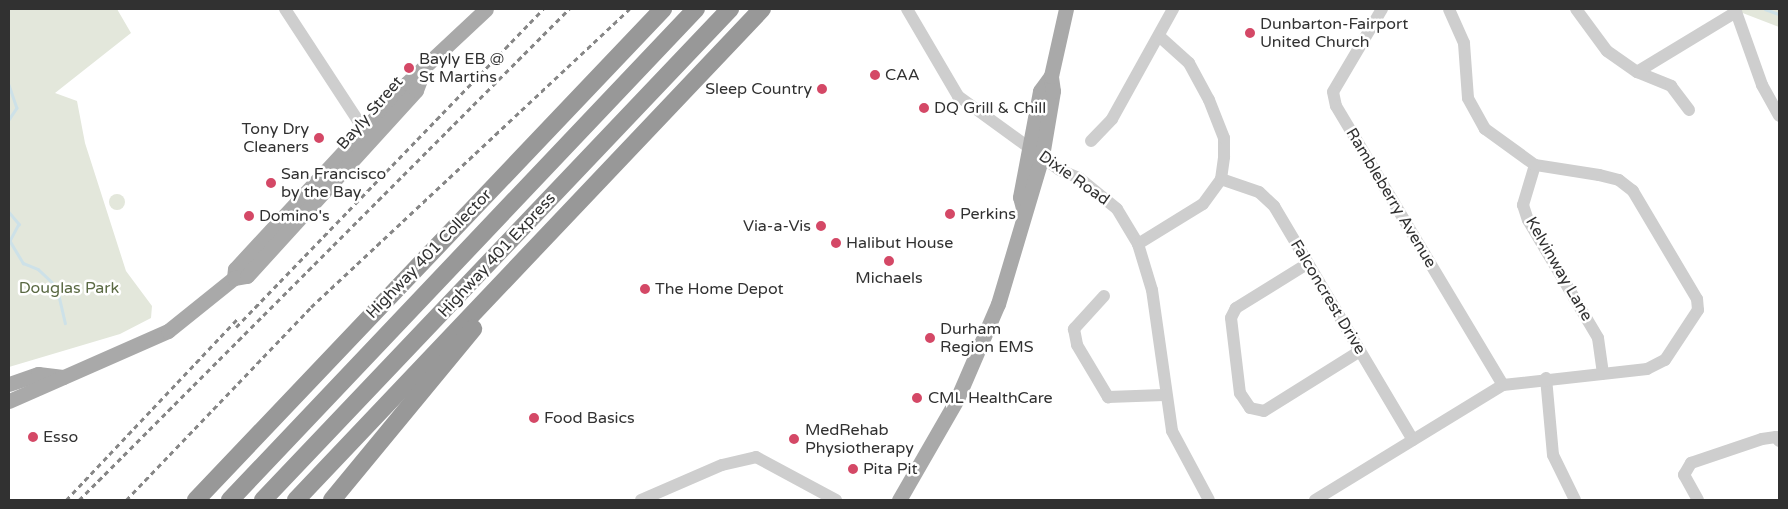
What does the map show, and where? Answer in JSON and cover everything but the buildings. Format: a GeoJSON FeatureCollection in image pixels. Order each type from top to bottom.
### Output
{"type":"FeatureCollection","features":[{"type":"Feature","properties":{"kind":"highway","name":"Highway 401 Collector"},"geometry":{"type":"LineString","coordinates":[[196,500],[663,9]]}},
{"type":"Feature","properties":{"kind":"highway","name":"Highway 401 Express"},"geometry":{"type":"LineString","coordinates":[[230,500],[696,9]]}},
{"type":"Feature","properties":{"kind":"highway","name":"Highway 401 Express"},"geometry":{"type":"LineString","coordinates":[[263,500],[730,9]]}},
{"type":"Feature","properties":{"kind":"highway"},"geometry":{"type":"LineString","coordinates":[[296,500],[532,254],[762,9]]}},
{"type":"Feature","properties":{"kind":"highway"},"geometry":{"type":"LineString","coordinates":[[332,500],[532,254]]}},
{"type":"Feature","properties":{"kind":"main road","name":"Bayly Street"},"geometry":{"type":"LineString","coordinates":[[9,401],[168,331],[234,278],[235,269],[367,135],[423,72],[486,9]]}},
{"type":"Feature","properties":{"kind":"main road"},"geometry":{"type":"LineString","coordinates":[[899,500],[980,349],[998,304],[1023,208],[1031,198],[1036,152],[1053,91],[1051,76],[1066,9]]}},
{"type":"Feature","properties":{"kind":"main road"},"geometry":{"type":"LineString","coordinates":[[9,384],[38,374],[63,378]]}},
{"type":"Feature","properties":{"kind":"street"},"geometry":{"type":"LineString","coordinates":[[285,9],[367,135]]}},
{"type":"Feature","properties":{"kind":"street","name":"Dixie Road"},"geometry":{"type":"LineString","coordinates":[[907,9],[958,96],[1117,209],[1138,244],[1152,290],[1164,395],[1172,431],[1210,500]]}},
{"type":"Feature","properties":{"kind":"street"},"geometry":{"type":"LineString","coordinates":[[1091,141],[1112,119],[1173,9]]}},
{"type":"Feature","properties":{"kind":"street","name":"Rambleberry Avenue"},"geometry":{"type":"LineString","coordinates":[[1382,9],[1333,92],[1336,106],[1503,385]]}},
{"type":"Feature","properties":{"kind":"street"},"geometry":{"type":"LineString","coordinates":[[1315,500],[1503,385],[1546,378],[1648,369],[1665,360],[1698,310],[1697,299],[1633,191],[1619,180],[1535,164],[1500,142],[1476,116],[1468,98],[1464,43],[1449,9]]}},
{"type":"Feature","properties":{"kind":"street"},"geometry":{"type":"LineString","coordinates":[[1576,9],[1608,51],[1637,72],[1671,86],[1689,110]]}},
{"type":"Feature","properties":{"kind":"street"},"geometry":{"type":"LineString","coordinates":[[1637,72],[1736,10],[1762,85],[1779,116]]}},
{"type":"Feature","properties":{"kind":"street"},"geometry":{"type":"LineString","coordinates":[[1138,244],[1187,217],[1220,179],[1224,138],[1218,117],[1189,63],[1159,36]]}},
{"type":"Feature","properties":{"kind":"street","name":"Kelvinway Lane"},"geometry":{"type":"LineString","coordinates":[[1535,164],[1524,198],[1526,213],[1598,338],[1603,374]]}},
{"type":"Feature","properties":{"kind":"street","name":"Falconcrest Drive"},"geometry":{"type":"LineString","coordinates":[[1220,179],[1259,192],[1274,206],[1413,440]]}},
{"type":"Feature","properties":{"kind":"street"},"geometry":{"type":"LineString","coordinates":[[1307,264],[1236,308],[1231,318],[1240,393],[1250,408],[1264,411],[1360,351]]}},
{"type":"Feature","properties":{"kind":"street"},"geometry":{"type":"LineString","coordinates":[[1104,296],[1074,329],[1077,345],[1108,397],[1164,395]]}},
{"type":"Feature","properties":{"kind":"street"},"geometry":{"type":"LineString","coordinates":[[1546,378],[1553,455],[1575,500]]}},
{"type":"Feature","properties":{"kind":"street"},"geometry":{"type":"LineString","coordinates":[[1698,500],[1684,475],[1691,463],[1762,439],[1776,436],[1779,441]]}},
{"type":"Feature","properties":{"kind":"street"},"geometry":{"type":"LineString","coordinates":[[641,500],[722,465],[756,458],[836,500]]}},
{"type":"Feature","properties":{"kind":"green space","name":"Douglas Park"},"geometry":{"type":"Polygon","coordinates":[[[9,9],[117,9],[131,33],[55,93],[77,101],[85,143],[126,271],[152,306],[151,318],[120,334],[9,367],[9,9]]]}},
{"type":"Feature","properties":{"kind":"green space"},"geometry":{"type":"Polygon","coordinates":[[[1740,9],[1779,9],[1779,27],[1740,12],[1740,9]]]}},
{"type":"Feature","properties":{"kind":"green space"},"geometry":{"type":"Polygon","coordinates":[[[114,194],[120,194],[125,199],[123,208],[114,210],[109,205],[109,199],[114,194]]]}},
{"type":"Feature","properties":{"kind":"waterway"},"geometry":{"type":"LineString","coordinates":[[1765,9],[1779,14]]}},
{"type":"Feature","properties":{"kind":"waterway"},"geometry":{"type":"LineString","coordinates":[[9,85],[17,108],[9,120]]}},
{"type":"Feature","properties":{"kind":"waterway"},"geometry":{"type":"LineString","coordinates":[[9,212],[19,224],[10,241],[23,263],[38,269],[57,287],[65,323]]}},
{"type":"Feature","properties":{"kind":"railway"},"geometry":{"type":"LineString","coordinates":[[236,327],[543,9]]}},
{"type":"Feature","properties":{"kind":"railway"},"geometry":{"type":"LineString","coordinates":[[79,500],[569,9]]}},
{"type":"Feature","properties":{"kind":"railway"},"geometry":{"type":"LineString","coordinates":[[126,500],[311,307],[629,9]]}},
{"type":"Feature","properties":{"kind":"railway"},"geometry":{"type":"LineString","coordinates":[[66,500],[238,318]]}},
{"type":"Feature","properties":{"kind":"place","name":"Dunbarton-Fairport United Church"},"geometry":{"type":"Point","coordinates":[1250,33]}},
{"type":"Feature","properties":{"kind":"place","name":"Bayly EB @ St Martins"},"geometry":{"type":"Point","coordinates":[409,68]}},
{"type":"Feature","properties":{"kind":"place","name":"CAA"},"geometry":{"type":"Point","coordinates":[875,75]}},
{"type":"Feature","properties":{"kind":"place","name":"Sleep Country"},"geometry":{"type":"Point","coordinates":[822,89]}},
{"type":"Feature","properties":{"kind":"place","name":"DQ Grill & Chill"},"geometry":{"type":"Point","coordinates":[924,108]}},
{"type":"Feature","properties":{"kind":"place","name":"Tony Dry Cleaners"},"geometry":{"type":"Point","coordinates":[319,138]}},
{"type":"Feature","properties":{"kind":"place","name":"San Francisco by the Bay"},"geometry":{"type":"Point","coordinates":[271,183]}},
{"type":"Feature","properties":{"kind":"place","name":"Perkins"},"geometry":{"type":"Point","coordinates":[950,214]}},
{"type":"Feature","properties":{"kind":"place","name":"Domino's"},"geometry":{"type":"Point","coordinates":[249,216]}},
{"type":"Feature","properties":{"kind":"place","name":"Via-a-Vis"},"geometry":{"type":"Point","coordinates":[821,226]}},
{"type":"Feature","properties":{"kind":"place","name":"Halibut House"},"geometry":{"type":"Point","coordinates":[836,243]}},
{"type":"Feature","properties":{"kind":"place","name":"Michaels"},"geometry":{"type":"Point","coordinates":[889,261]}},
{"type":"Feature","properties":{"kind":"place","name":"The Home Depot"},"geometry":{"type":"Point","coordinates":[645,289]}},
{"type":"Feature","properties":{"kind":"place","name":"Durham Region EMS"},"geometry":{"type":"Point","coordinates":[930,338]}},
{"type":"Feature","properties":{"kind":"place","name":"CML HealthCare"},"geometry":{"type":"Point","coordinates":[917,398]}},
{"type":"Feature","properties":{"kind":"place","name":"Food Basics"},"geometry":{"type":"Point","coordinates":[534,418]}},
{"type":"Feature","properties":{"kind":"place","name":"Esso"},"geometry":{"type":"Point","coordinates":[33,437]}},
{"type":"Feature","properties":{"kind":"place","name":"MedRehab Physiotherapy"},"geometry":{"type":"Point","coordinates":[794,439]}},
{"type":"Feature","properties":{"kind":"place","name":"Pita Pit"},"geometry":{"type":"Point","coordinates":[853,469]}}]}
